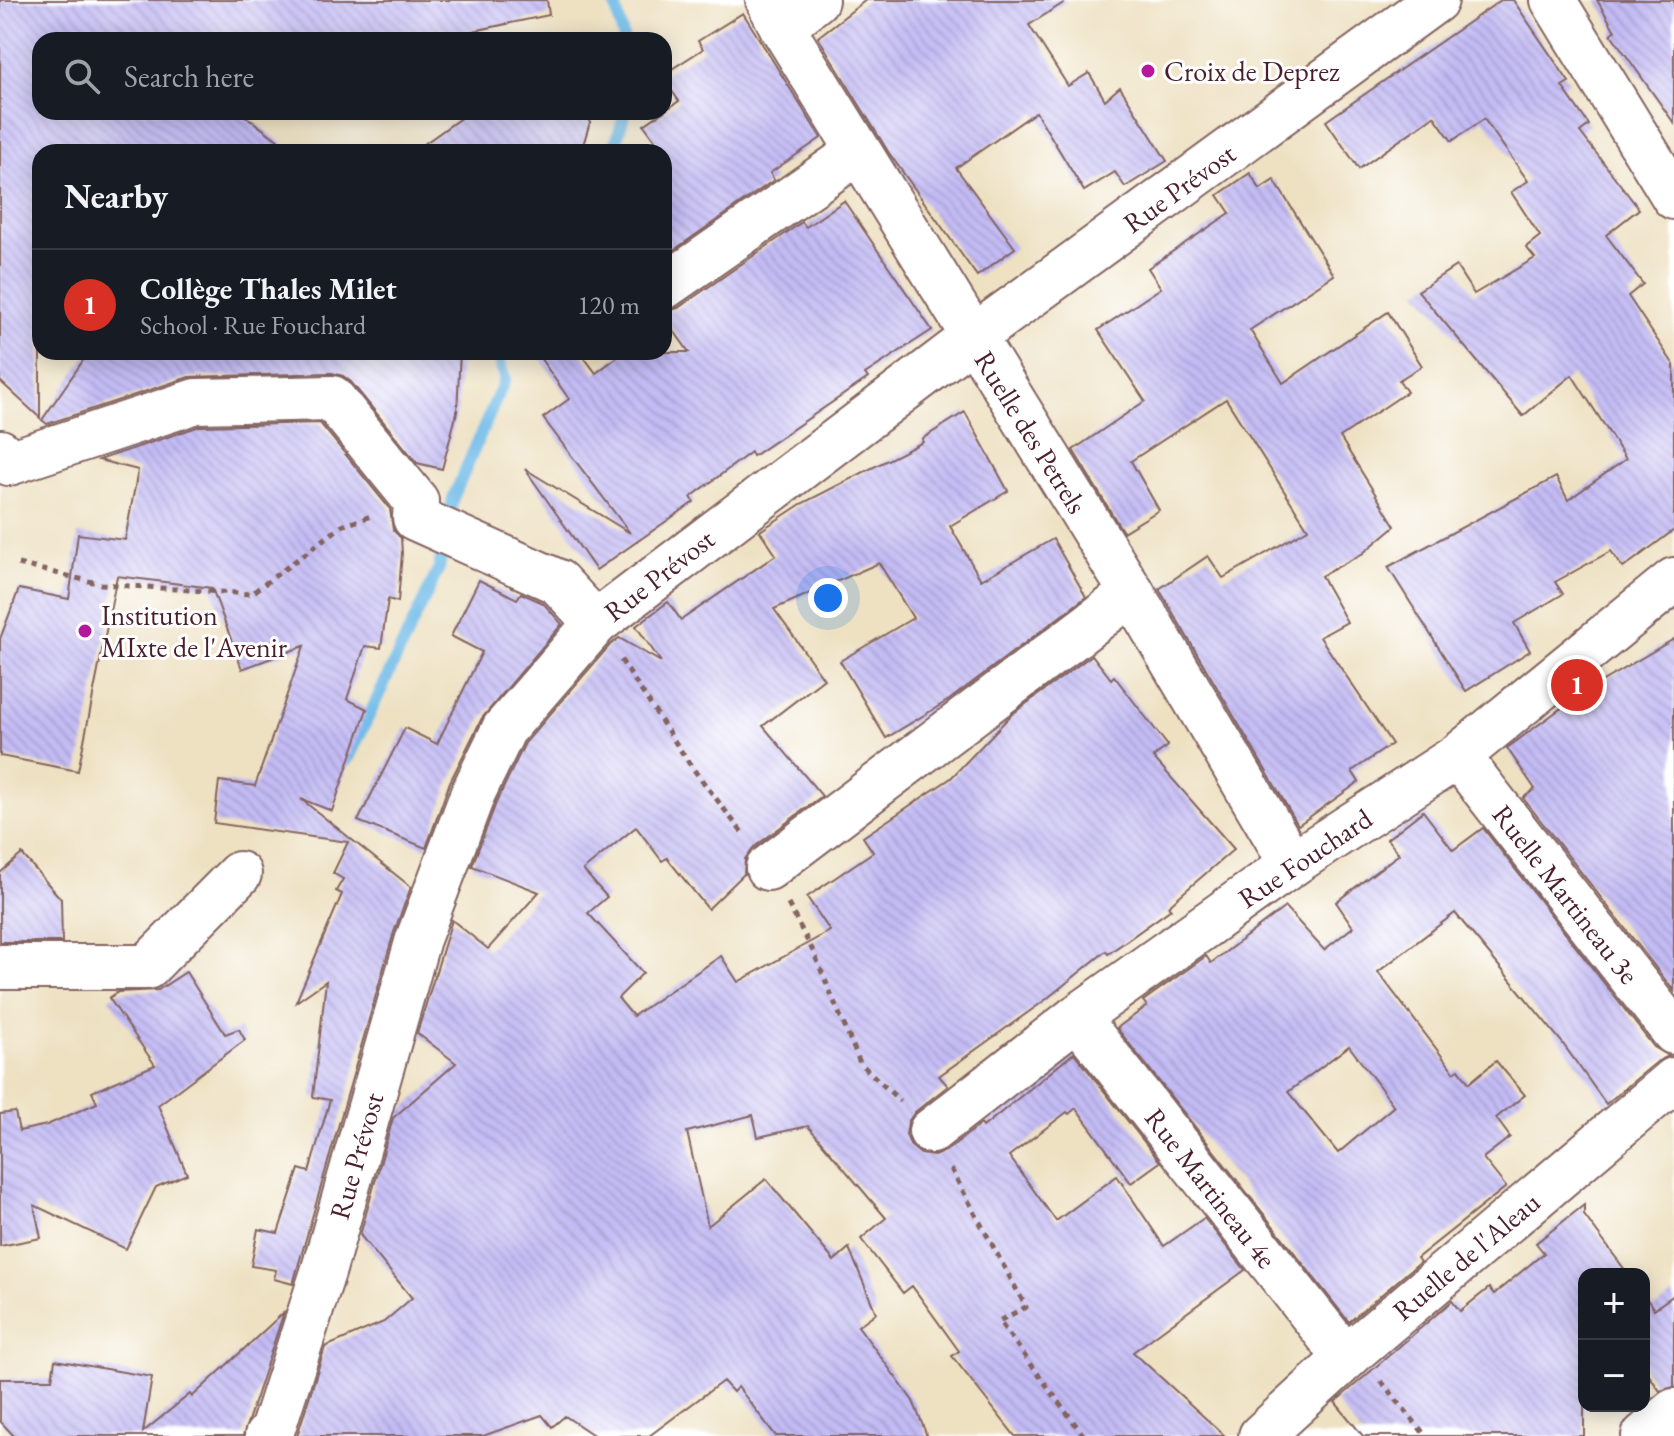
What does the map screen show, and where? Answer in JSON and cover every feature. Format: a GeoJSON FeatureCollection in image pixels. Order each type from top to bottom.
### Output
{"type":"FeatureCollection","features":[{"type":"Feature","properties":{"kind":"street"},"geometry":{"type":"LineString","coordinates":[[775,14],[816,0]]}},
{"type":"Feature","properties":{"kind":"street","name":"Rue Prévost"},"geometry":{"type":"LineString","coordinates":[[267,1436],[272,1431],[324,1269],[418,939],[473,793],[504,729],[596,623],[972,338],[1436,0]]}},
{"type":"Feature","properties":{"kind":"street"},"geometry":{"type":"LineString","coordinates":[[1553,0],[1674,197]]}},
{"type":"Feature","properties":{"kind":"street","name":"Ruelle des Petrels"},"geometry":{"type":"LineString","coordinates":[[775,14],[1132,593],[1292,864]]}},
{"type":"Feature","properties":{"kind":"street"},"geometry":{"type":"LineString","coordinates":[[672,281],[858,152]]}},
{"type":"Feature","properties":{"kind":"street"},"geometry":{"type":"LineString","coordinates":[[0,452],[9,463],[196,401],[332,398],[416,509],[486,549],[558,582],[596,623]]}},
{"type":"Feature","properties":{"kind":"street","name":"Rue Fouchard"},"geometry":{"type":"LineString","coordinates":[[931,1131],[1077,1017],[1292,864],[1458,756],[1674,580]]}},
{"type":"Feature","properties":{"kind":"street"},"geometry":{"type":"LineString","coordinates":[[768,868],[1132,593]]}},
{"type":"Feature","properties":{"kind":"street","name":"Ruelle Martineau 3e"},"geometry":{"type":"LineString","coordinates":[[1458,756],[1674,1032]]}},
{"type":"Feature","properties":{"kind":"street"},"geometry":{"type":"LineString","coordinates":[[0,967],[147,967],[239,874]]}},
{"type":"Feature","properties":{"kind":"street","name":"Rue Martineau 4e"},"geometry":{"type":"LineString","coordinates":[[1077,1017],[1351,1354]]}},
{"type":"Feature","properties":{"kind":"street","name":"Ruelle de l'Aleau"},"geometry":{"type":"LineString","coordinates":[[1261,1436],[1351,1354],[1674,1080]]}},
{"type":"Feature","properties":{"kind":"street"},"geometry":{"type":"LineString","coordinates":[[1644,1436],[1674,1411]]}},
{"type":"Feature","properties":{"kind":"path"},"geometry":{"type":"LineString","coordinates":[[18,564],[101,584],[251,594],[342,526],[416,509]]}},
{"type":"Feature","properties":{"kind":"path"},"geometry":{"type":"LineString","coordinates":[[596,623],[691,766],[762,857],[813,951],[860,1063],[931,1131],[1026,1307],[999,1321],[1084,1436]]}},
{"type":"Feature","properties":{"kind":"path"},"geometry":{"type":"LineString","coordinates":[[1351,1354],[1426,1436]]}},
{"type":"Feature","properties":{"kind":"building"},"geometry":{"type":"Polygon","coordinates":[[[0,0],[547,0],[549,15],[469,32],[32,32],[32,120],[251,120],[283,144],[32,144],[32,360],[40,360],[40,418],[0,381],[0,0]]]}},
{"type":"Feature","properties":{"kind":"building"},"geometry":{"type":"Polygon","coordinates":[[[866,0],[1068,0],[1029,25],[1068,86],[1089,73],[1105,100],[1120,87],[1167,161],[1125,187],[1115,172],[1084,191],[1036,112],[956,168],[1015,248],[977,276],[889,153],[818,37],[866,0]]]}},
{"type":"Feature","properties":{"kind":"building"},"geometry":{"type":"Polygon","coordinates":[[[1501,0],[1513,0],[1569,82],[1562,86],[1589,125],[1580,132],[1639,209],[1606,235],[1643,284],[1628,296],[1674,365],[1674,530],[1623,568],[1611,551],[1555,582],[1563,594],[1514,623],[1530,651],[1466,691],[1388,567],[1556,477],[1568,500],[1626,459],[1572,375],[1523,416],[1418,291],[1456,266],[1474,294],[1535,258],[1526,247],[1540,236],[1511,192],[1528,181],[1484,119],[1452,141],[1434,116],[1359,169],[1326,121],[1501,0]]]}},
{"type":"Feature","properties":{"kind":"building"},"geometry":{"type":"Polygon","coordinates":[[[1597,0],[1674,0],[1674,123],[1611,34],[1615,31],[1597,0]]]}},
{"type":"Feature","properties":{"kind":"building"},"geometry":{"type":"Polygon","coordinates":[[[743,13],[821,138],[770,173],[774,180],[672,251],[672,144],[658,144],[644,125],[651,120],[672,120],[672,106],[679,101],[672,91],[672,69],[703,49],[698,41],[743,13]]]}},
{"type":"Feature","properties":{"kind":"building"},"geometry":{"type":"Polygon","coordinates":[[[458,120],[591,120],[583,144],[424,144],[458,120]]]}},
{"type":"Feature","properties":{"kind":"building"},"geometry":{"type":"Polygon","coordinates":[[[1250,173],[1260,189],[1274,180],[1334,275],[1250,330],[1283,383],[1388,312],[1422,366],[1399,380],[1407,392],[1340,437],[1395,526],[1362,554],[1321,576],[1347,622],[1320,637],[1392,744],[1352,771],[1359,782],[1298,825],[1159,589],[1208,556],[1223,578],[1308,529],[1226,399],[1131,461],[1159,510],[1123,532],[1073,450],[1145,401],[1098,330],[1161,288],[1148,268],[1230,213],[1218,195],[1250,173]]]}},
{"type":"Feature","properties":{"kind":"building"},"geometry":{"type":"Polygon","coordinates":[[[844,201],[932,330],[865,374],[868,378],[753,456],[751,452],[691,497],[694,502],[596,570],[525,469],[630,533],[543,418],[569,399],[542,360],[586,360],[596,373],[613,360],[672,360],[672,352],[689,352],[672,328],[672,310],[802,222],[806,227],[844,201]]]}},
{"type":"Feature","properties":{"kind":"building"},"geometry":{"type":"Polygon","coordinates":[[[83,360],[460,360],[457,412],[442,469],[417,463],[351,382],[332,373],[189,377],[47,424],[42,420],[83,360]]]}},
{"type":"Feature","properties":{"kind":"building"},"geometry":{"type":"Polygon","coordinates":[[[965,412],[1008,491],[950,526],[981,580],[1053,539],[1086,597],[949,700],[886,738],[840,661],[913,618],[879,563],[774,609],[824,679],[763,726],[822,796],[753,848],[745,859],[744,874],[708,909],[667,858],[662,861],[636,827],[583,870],[607,897],[588,913],[643,973],[618,998],[633,1016],[721,956],[738,982],[830,931],[807,897],[873,852],[863,837],[951,778],[1011,715],[1092,655],[1111,679],[1114,676],[1168,746],[1153,757],[1234,849],[1168,906],[1171,909],[1108,954],[1106,951],[1044,1001],[939,1076],[948,1086],[915,1112],[908,1122],[906,1135],[911,1146],[921,1154],[934,1156],[946,1151],[981,1124],[983,1127],[1074,1053],[1160,1162],[1131,1183],[1076,1108],[1009,1156],[1056,1221],[1117,1176],[1164,1246],[1204,1218],[1245,1270],[1133,1352],[1225,1436],[1015,1436],[952,1356],[959,1351],[912,1286],[903,1293],[861,1239],[886,1218],[808,1126],[758,1137],[753,1115],[687,1132],[708,1226],[766,1179],[834,1261],[849,1248],[876,1313],[858,1326],[913,1401],[927,1436],[776,1436],[738,1387],[733,1392],[723,1381],[649,1436],[595,1436],[565,1416],[552,1427],[542,1415],[483,1436],[297,1436],[325,1347],[384,1322],[412,1298],[360,1235],[393,1118],[456,1063],[417,1033],[452,920],[488,949],[539,892],[472,866],[496,803],[525,743],[619,638],[661,662],[636,626],[668,602],[681,620],[776,555],[760,531],[801,504],[923,442],[922,439],[965,412]]]}},
{"type":"Feature","properties":{"kind":"building"},"geometry":{"type":"Polygon","coordinates":[[[320,423],[390,509],[393,530],[401,538],[402,553],[398,602],[388,599],[381,648],[365,646],[347,699],[367,709],[332,811],[301,799],[411,887],[394,932],[293,1284],[274,1279],[276,1270],[251,1266],[258,1229],[278,1233],[299,1169],[309,1172],[330,1100],[313,1097],[326,981],[296,1002],[342,894],[336,891],[343,879],[333,873],[348,842],[214,823],[219,781],[255,786],[304,646],[242,669],[212,588],[117,576],[78,771],[0,756],[0,639],[19,589],[69,599],[78,534],[125,540],[138,470],[99,460],[200,426],[320,423]]]}},
{"type":"Feature","properties":{"kind":"building"},"geometry":{"type":"Polygon","coordinates":[[[479,580],[517,599],[521,593],[543,603],[562,624],[482,718],[450,782],[426,848],[358,821],[405,728],[437,744],[482,652],[451,636],[479,580]]]}},
{"type":"Feature","properties":{"kind":"building"},"geometry":{"type":"Polygon","coordinates":[[[1674,639],[1674,991],[1523,798],[1535,789],[1507,748],[1579,695],[1674,639]]]}},
{"type":"Feature","properties":{"kind":"building"},"geometry":{"type":"Polygon","coordinates":[[[1423,811],[1453,850],[1483,828],[1654,1047],[1669,1056],[1658,1061],[1606,1104],[1561,1041],[1455,913],[1378,972],[1454,1072],[1459,1069],[1469,1083],[1496,1061],[1525,1095],[1496,1118],[1510,1137],[1483,1158],[1506,1187],[1417,1258],[1420,1262],[1349,1322],[1117,1028],[1147,1006],[1143,1001],[1206,956],[1211,963],[1285,907],[1324,950],[1353,927],[1336,902],[1399,854],[1387,839],[1423,811]],[[1349,1046],[1288,1092],[1338,1153],[1394,1106],[1349,1046]]]}},
{"type":"Feature","properties":{"kind":"building"},"geometry":{"type":"Polygon","coordinates":[[[22,854],[61,899],[62,942],[0,942],[0,873],[22,854]]]}},
{"type":"Feature","properties":{"kind":"building"},"geometry":{"type":"Polygon","coordinates":[[[186,972],[225,1034],[239,1029],[245,1040],[158,1105],[187,1174],[156,1187],[126,1249],[34,1205],[41,1238],[0,1246],[0,1114],[15,1112],[19,1131],[47,1125],[97,1103],[92,1092],[155,1065],[109,998],[118,992],[158,990],[186,972]]]}},
{"type":"Feature","properties":{"kind":"building"},"geometry":{"type":"Polygon","coordinates":[[[1584,1205],[1584,1215],[1624,1268],[1578,1268],[1578,1412],[1584,1412],[1584,1436],[1363,1436],[1335,1402],[1452,1301],[1460,1311],[1489,1288],[1494,1294],[1544,1253],[1536,1243],[1584,1205]]]}},
{"type":"Feature","properties":{"kind":"building"},"geometry":{"type":"Polygon","coordinates":[[[1674,1295],[1674,1387],[1660,1391],[1650,1377],[1650,1303],[1654,1309],[1674,1295]]]}},
{"type":"Feature","properties":{"kind":"building"},"geometry":{"type":"Polygon","coordinates":[[[284,1312],[243,1436],[14,1436],[0,1421],[0,1379],[52,1379],[55,1360],[152,1377],[143,1432],[190,1394],[192,1397],[284,1312]]]}},
{"type":"Feature","properties":{"kind":"waterway"},"geometry":{"type":"LineString","coordinates":[[614,0],[622,32]]}},
{"type":"Feature","properties":{"kind":"waterway"},"geometry":{"type":"LineString","coordinates":[[615,144],[623,120]]}},
{"type":"Feature","properties":{"kind":"waterway"},"geometry":{"type":"LineString","coordinates":[[348,760],[439,568],[453,498],[505,379],[499,360]]}},
{"type":"Feature","properties":{"kind":"place","name":"Croix de Deprez"},"geometry":{"type":"Point","coordinates":[1148,71]}},
{"type":"Feature","properties":{"kind":"place","name":"Institution MIxte de l'Avenir"},"geometry":{"type":"Point","coordinates":[85,631]}},
{"type":"Feature","properties":{"kind":"place","name":"Collège Thales Milet"},"geometry":{"type":"Point","coordinates":[1577,685]}}]}
